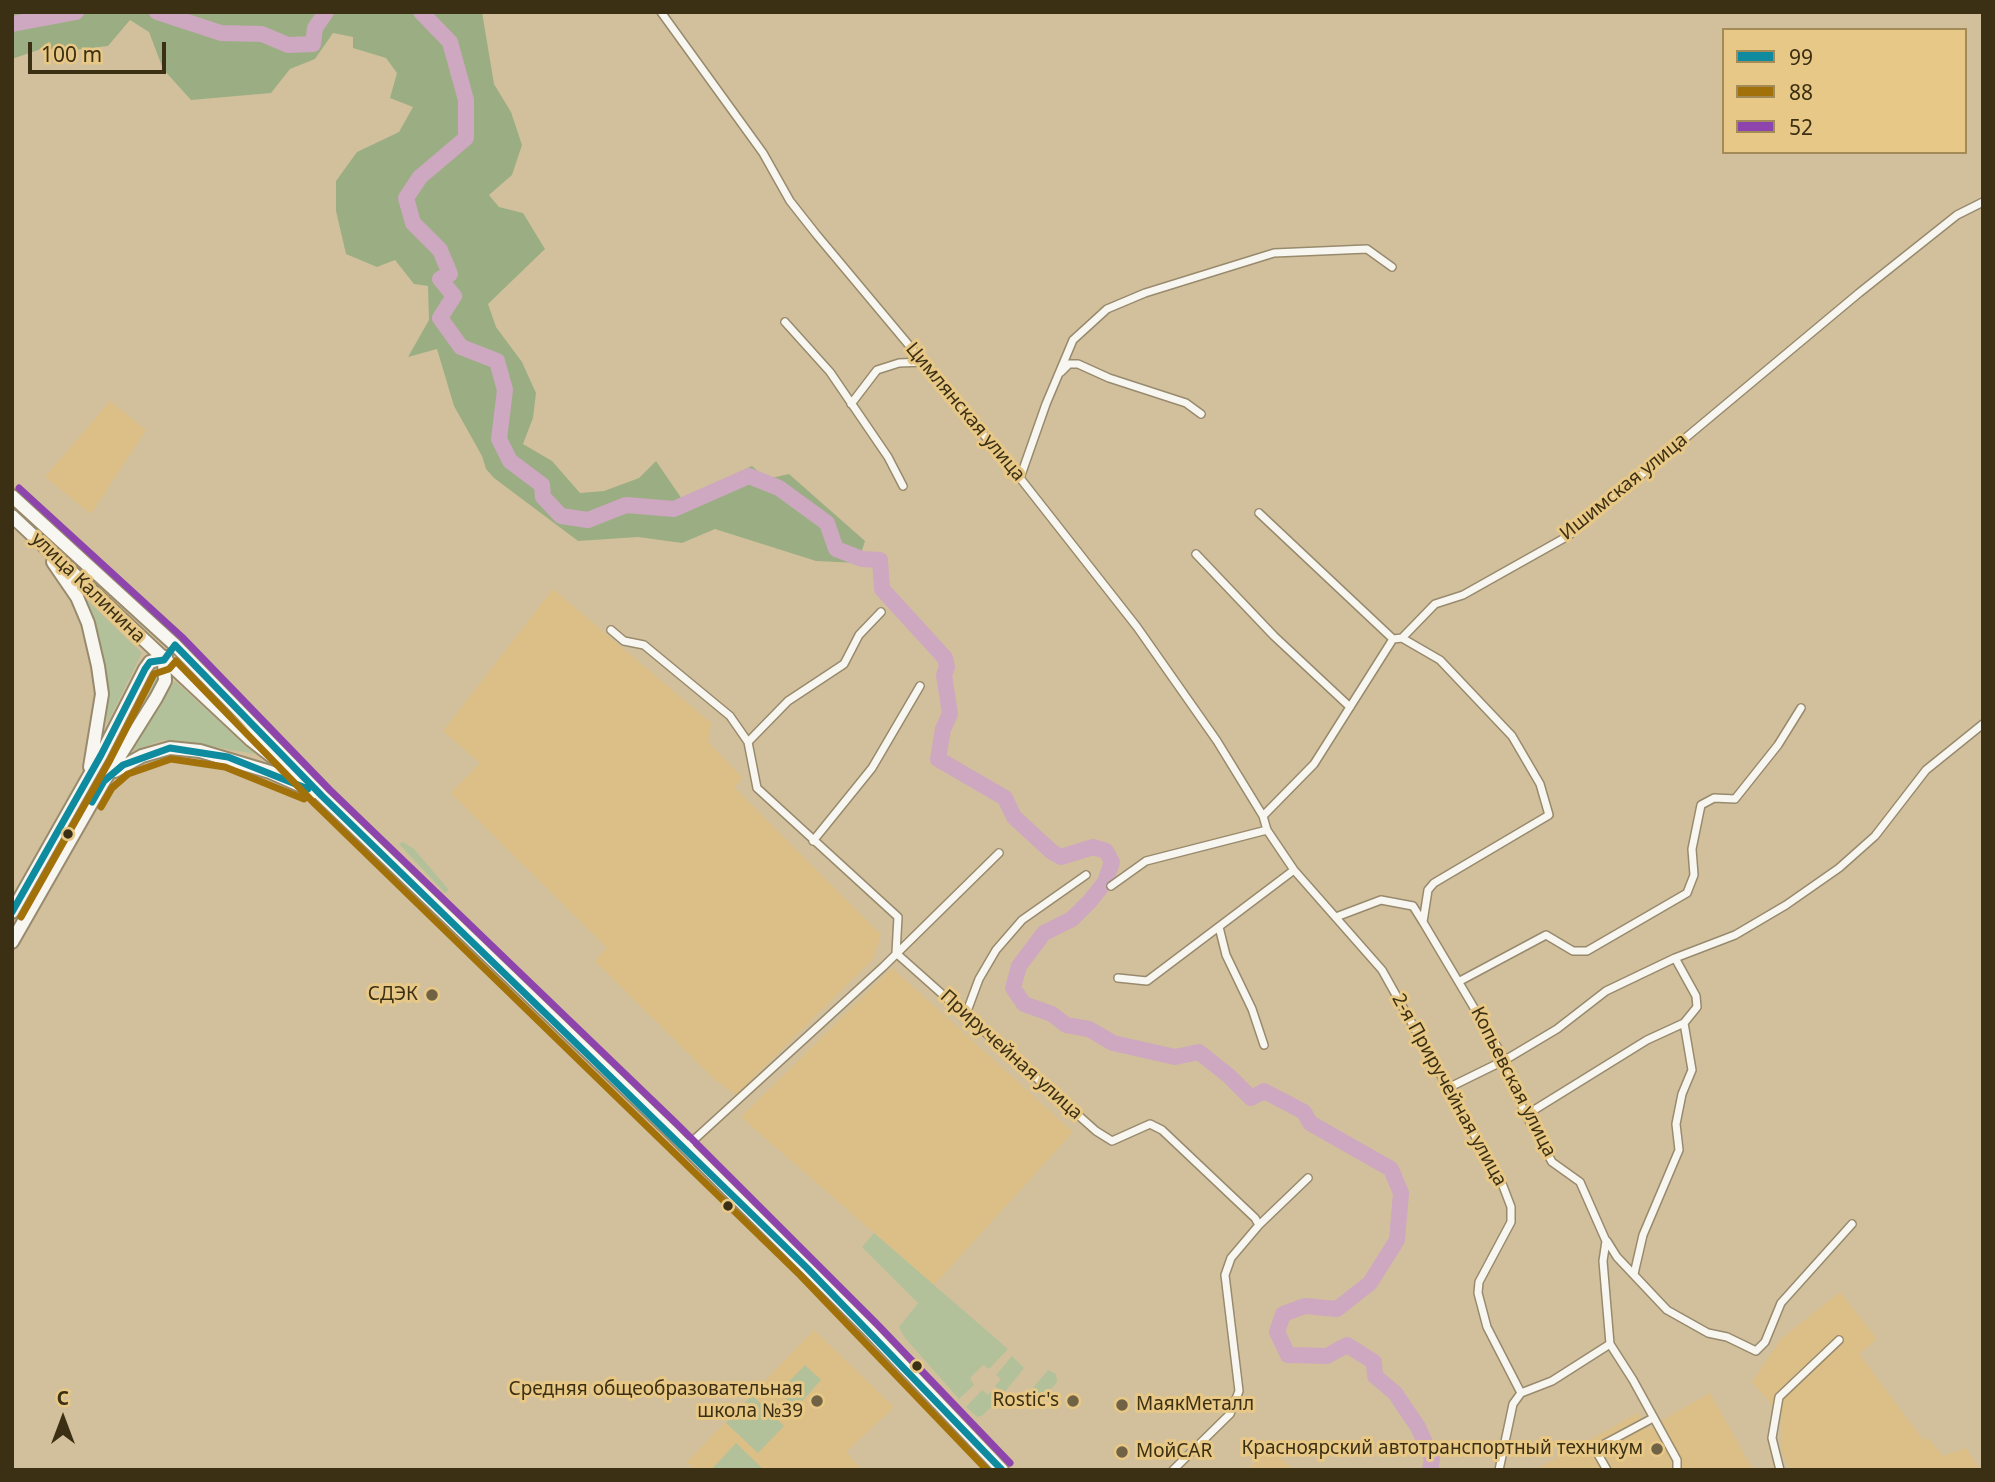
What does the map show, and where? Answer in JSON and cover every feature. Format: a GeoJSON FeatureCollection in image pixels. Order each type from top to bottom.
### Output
{"type":"FeatureCollection","features":[{"type":"Feature","properties":{"kind":"main road","name":"улица Калинина"},"geometry":{"type":"LineString","coordinates":[[12,496],[175,645],[323,796],[869,1330],[1003,1470]]}},
{"type":"Feature","properties":{"kind":"main road","name":"улица Калинина"},"geometry":{"type":"LineString","coordinates":[[12,516],[251,740],[323,796]]}},
{"type":"Feature","properties":{"kind":"main road"},"geometry":{"type":"LineString","coordinates":[[42,544],[77,597],[88,623],[98,666],[102,694],[89,772]]}},
{"type":"Feature","properties":{"kind":"main road"},"geometry":{"type":"LineString","coordinates":[[12,942],[104,781],[166,681],[164,660],[175,645]]}},
{"type":"Feature","properties":{"kind":"main road"},"geometry":{"type":"LineString","coordinates":[[12,912],[150,662],[164,660]]}},
{"type":"Feature","properties":{"kind":"main road"},"geometry":{"type":"LineString","coordinates":[[104,781],[123,765],[170,748],[229,757],[323,796]]}},
{"type":"Feature","properties":{"kind":"street","name":"Цимлянская улица"},"geometry":{"type":"LineString","coordinates":[[661,12],[763,153],[790,201],[1020,478],[1137,627],[1217,741],[1263,816]]}},
{"type":"Feature","properties":{"kind":"street","name":"Ишимская улица"},"geometry":{"type":"LineString","coordinates":[[1402,638],[1435,604],[1463,595],[1568,536],[1859,293],[1957,215],[1983,202]]}},
{"type":"Feature","properties":{"kind":"street"},"geometry":{"type":"LineString","coordinates":[[1020,478],[1057,375],[1073,340],[1107,309],[1145,293],[1270,254],[1290,251],[1367,249],[1391,267]]}},
{"type":"Feature","properties":{"kind":"street"},"geometry":{"type":"LineString","coordinates":[[785,322],[830,372],[888,457],[903,486]]}},
{"type":"Feature","properties":{"kind":"street"},"geometry":{"type":"LineString","coordinates":[[851,404],[877,370],[899,363],[924,362]]}},
{"type":"Feature","properties":{"kind":"street"},"geometry":{"type":"LineString","coordinates":[[1057,375],[1069,364],[1078,364],[1109,378],[1186,403],[1201,414]]}},
{"type":"Feature","properties":{"kind":"street"},"geometry":{"type":"LineString","coordinates":[[1259,513],[1393,639],[1402,638],[1440,660],[1512,736],[1540,784],[1549,815],[1434,883],[1428,890],[1423,922]]}},
{"type":"Feature","properties":{"kind":"street"},"geometry":{"type":"LineString","coordinates":[[1196,554],[1274,636],[1350,707]]}},
{"type":"Feature","properties":{"kind":"street"},"geometry":{"type":"LineString","coordinates":[[748,742],[788,701],[844,664],[859,635],[881,612]]}},
{"type":"Feature","properties":{"kind":"street"},"geometry":{"type":"LineString","coordinates":[[611,630],[624,641],[644,645],[730,716],[748,742],[757,788],[898,917],[897,953]]}},
{"type":"Feature","properties":{"kind":"street"},"geometry":{"type":"LineString","coordinates":[[1263,816],[1314,764],[1393,639]]}},
{"type":"Feature","properties":{"kind":"street"},"geometry":{"type":"LineString","coordinates":[[813,841],[872,768],[920,686]]}},
{"type":"Feature","properties":{"kind":"street"},"geometry":{"type":"LineString","coordinates":[[1460,981],[1546,935],[1573,950],[1587,951],[1687,893],[1694,875],[1692,849],[1701,805],[1714,798],[1735,799],[1778,746],[1801,708]]}},
{"type":"Feature","properties":{"kind":"street"},"geometry":{"type":"LineString","coordinates":[[1448,1088],[1505,1060],[1557,1029],[1606,991],[1675,958],[1735,935],[1839,868],[1875,836],[1926,770],[1983,724]]}},
{"type":"Feature","properties":{"kind":"street","name":"2-я Приручейная улица"},"geometry":{"type":"LineString","coordinates":[[1263,816],[1267,830],[1294,870],[1382,970],[1503,1186],[1511,1207],[1511,1222],[1479,1282],[1478,1293],[1487,1327],[1521,1393]]}},
{"type":"Feature","properties":{"kind":"street"},"geometry":{"type":"LineString","coordinates":[[1111,886],[1146,861],[1267,830]]}},
{"type":"Feature","properties":{"kind":"street"},"geometry":{"type":"LineString","coordinates":[[685,1148],[723,1117],[999,853]]}},
{"type":"Feature","properties":{"kind":"street"},"geometry":{"type":"LineString","coordinates":[[1118,978],[1147,981],[1294,870]]}},
{"type":"Feature","properties":{"kind":"street"},"geometry":{"type":"LineString","coordinates":[[966,1014],[979,979],[996,950],[1023,920],[1086,874]]}},
{"type":"Feature","properties":{"kind":"street"},"geometry":{"type":"LineString","coordinates":[[1336,917],[1381,900],[1413,906],[1423,922]]}},
{"type":"Feature","properties":{"kind":"street","name":"Копьевская улица"},"geometry":{"type":"LineString","coordinates":[[1423,922],[1505,1060],[1508,1076],[1525,1115],[1552,1162],[1580,1182],[1606,1241],[1603,1261],[1610,1344]]}},
{"type":"Feature","properties":{"kind":"street"},"geometry":{"type":"LineString","coordinates":[[1219,927],[1226,955],[1252,1009],[1264,1045]]}},
{"type":"Feature","properties":{"kind":"street","name":"Приручейная улица"},"geometry":{"type":"LineString","coordinates":[[897,953],[1096,1131],[1112,1141],[1150,1124],[1162,1130],[1259,1225]]}},
{"type":"Feature","properties":{"kind":"street"},"geometry":{"type":"LineString","coordinates":[[1525,1115],[1647,1040],[1684,1023],[1697,1007],[1696,996],[1675,958]]}},
{"type":"Feature","properties":{"kind":"street"},"geometry":{"type":"LineString","coordinates":[[1634,1274],[1643,1235],[1679,1150],[1676,1124],[1682,1094],[1692,1070],[1684,1023]]}},
{"type":"Feature","properties":{"kind":"street"},"geometry":{"type":"LineString","coordinates":[[1173,1470],[1234,1407],[1240,1382],[1225,1276],[1231,1258],[1259,1225],[1308,1178]]}},
{"type":"Feature","properties":{"kind":"street"},"geometry":{"type":"LineString","coordinates":[[1606,1241],[1667,1311],[1708,1333],[1727,1337],[1756,1351],[1765,1342],[1781,1303],[1852,1224]]}},
{"type":"Feature","properties":{"kind":"street"},"geometry":{"type":"LineString","coordinates":[[1780,1470],[1772,1438],[1779,1397],[1839,1340]]}},
{"type":"Feature","properties":{"kind":"street"},"geometry":{"type":"LineString","coordinates":[[1499,1470],[1513,1404],[1521,1393],[1552,1381],[1610,1344],[1677,1461],[1677,1470]]}},
{"type":"Feature","properties":{"kind":"street"},"geometry":{"type":"LineString","coordinates":[[1607,1470],[1595,1449],[1653,1418]]}},
{"type":"Feature","properties":{"kind":"shaded area"},"geometry":{"type":"Polygon","coordinates":[[[110,401],[146,430],[91,514],[45,477],[110,401]]]}},
{"type":"Feature","properties":{"kind":"shaded area"},"geometry":{"type":"Polygon","coordinates":[[[553,589],[711,723],[708,742],[743,778],[734,787],[881,935],[873,959],[736,1095],[714,1079],[595,961],[607,948],[451,793],[480,763],[443,731],[553,589]]]}},
{"type":"Feature","properties":{"kind":"shaded area"},"geometry":{"type":"Polygon","coordinates":[[[892,968],[1073,1132],[934,1285],[741,1117],[892,968]]]}},
{"type":"Feature","properties":{"kind":"shaded area"},"geometry":{"type":"Polygon","coordinates":[[[1840,1292],[1877,1339],[1859,1354],[1924,1441],[1928,1438],[1943,1456],[1966,1448],[1980,1470],[1790,1470],[1781,1450],[1782,1416],[1752,1382],[1781,1339],[1840,1292]]]}},
{"type":"Feature","properties":{"kind":"shaded area","name":"Средняя общеобразовательная школа №39"},"geometry":{"type":"Polygon","coordinates":[[[814,1330],[894,1407],[846,1452],[862,1470],[695,1470],[687,1462],[814,1330]]]}},
{"type":"Feature","properties":{"kind":"shaded area","name":"Красноярский автотранспортный техникум"},"geometry":{"type":"Polygon","coordinates":[[[1710,1393],[1753,1470],[1535,1470],[1638,1413],[1647,1429],[1710,1393]]]}},
{"type":"Feature","properties":{"kind":"shaded area","name":"Красноярский автотранспортный техникум"},"geometry":{"type":"Polygon","coordinates":[[[1269,1448],[1294,1470],[1247,1470],[1269,1448]]]}},
{"type":"Feature","properties":{"kind":"green space"},"geometry":{"type":"Polygon","coordinates":[[[12,12],[482,12],[494,84],[511,112],[522,145],[512,175],[489,195],[499,207],[523,213],[545,249],[488,304],[496,327],[522,362],[536,393],[533,418],[523,444],[552,461],[580,493],[604,491],[639,478],[656,461],[682,499],[752,466],[767,479],[789,474],[865,541],[858,563],[816,561],[715,529],[682,543],[638,537],[578,541],[494,478],[486,469],[482,456],[454,406],[437,349],[408,357],[429,320],[428,286],[414,284],[395,260],[377,267],[346,254],[336,211],[336,181],[357,152],[399,132],[413,107],[390,98],[397,73],[386,58],[353,48],[353,37],[333,33],[315,59],[290,69],[271,93],[191,100],[163,69],[149,32],[130,20],[108,46],[65,51],[44,48],[12,59],[12,12]]]}},
{"type":"Feature","properties":{"kind":"green space"},"geometry":{"type":"Polygon","coordinates":[[[84,597],[142,653],[107,724],[101,645],[84,597]]]}},
{"type":"Feature","properties":{"kind":"green space"},"geometry":{"type":"Polygon","coordinates":[[[157,670],[159,678],[102,771],[100,769],[152,672],[157,670]]]}},
{"type":"Feature","properties":{"kind":"green space"},"geometry":{"type":"Polygon","coordinates":[[[175,681],[255,754],[163,740],[130,752],[175,681]]]}},
{"type":"Feature","properties":{"kind":"green space"},"geometry":{"type":"Polygon","coordinates":[[[403,842],[414,849],[449,890],[445,893],[399,844],[403,842]]]}},
{"type":"Feature","properties":{"kind":"green space"},"geometry":{"type":"Polygon","coordinates":[[[874,1233],[1008,1349],[989,1369],[983,1365],[970,1378],[974,1385],[959,1399],[905,1338],[899,1327],[918,1303],[862,1247],[874,1233]]]}},
{"type":"Feature","properties":{"kind":"green space"},"geometry":{"type":"Polygon","coordinates":[[[1012,1356],[1024,1368],[1004,1393],[995,1386],[1001,1379],[996,1375],[1012,1356]]]}},
{"type":"Feature","properties":{"kind":"green space"},"geometry":{"type":"Polygon","coordinates":[[[805,1365],[821,1380],[796,1408],[779,1392],[805,1365]]]}},
{"type":"Feature","properties":{"kind":"green space"},"geometry":{"type":"Polygon","coordinates":[[[1048,1370],[1056,1374],[1057,1382],[1042,1400],[1031,1390],[1048,1370]]]}},
{"type":"Feature","properties":{"kind":"green space"},"geometry":{"type":"Polygon","coordinates":[[[993,1389],[1001,1397],[982,1416],[977,1417],[966,1407],[982,1390],[988,1395],[993,1389]]]}},
{"type":"Feature","properties":{"kind":"green space"},"geometry":{"type":"Polygon","coordinates":[[[752,1395],[784,1426],[758,1453],[726,1423],[752,1395]]]}},
{"type":"Feature","properties":{"kind":"green space"},"geometry":{"type":"Polygon","coordinates":[[[736,1443],[764,1470],[711,1470],[736,1443]]]}},
{"type":"Feature","properties":{"kind":"waterway"},"geometry":{"type":"LineString","coordinates":[[12,24],[76,12]]}},
{"type":"Feature","properties":{"kind":"waterway"},"geometry":{"type":"LineString","coordinates":[[157,12],[221,33],[262,34],[288,45],[313,44],[315,28],[326,12]]}},
{"type":"Feature","properties":{"kind":"waterway"},"geometry":{"type":"LineString","coordinates":[[421,12],[450,42],[466,100],[466,138],[420,177],[406,198],[413,223],[440,250],[450,274],[440,279],[454,296],[440,318],[461,347],[497,361],[505,390],[499,439],[510,461],[542,485],[543,497],[561,516],[588,520],[626,505],[674,509],[749,476],[779,488],[827,523],[836,549],[862,559],[880,560],[882,589],[945,658],[947,667],[944,675],[950,714],[943,729],[938,759],[1005,798],[1014,817],[1052,852],[1061,857],[1093,847],[1106,851],[1112,862],[1105,882],[1090,901],[1072,919],[1044,933],[1019,966],[1013,988],[1024,1004],[1052,1014],[1066,1025],[1089,1029],[1113,1043],[1175,1057],[1199,1052],[1251,1098],[1264,1091],[1304,1112],[1310,1123],[1391,1169],[1401,1193],[1397,1240],[1370,1283],[1337,1309],[1305,1306],[1283,1314],[1277,1332],[1288,1355],[1327,1356],[1347,1345],[1374,1362],[1375,1376],[1395,1393],[1418,1427],[1432,1459],[1430,1470]]}},
{"type":"Feature","properties":{"kind":"transit line","name":"52"},"geometry":{"type":"LineString","coordinates":[[19,488],[182,637],[329,789],[677,1124],[876,1323],[1010,1463]]}},
{"type":"Feature","properties":{"kind":"transit line","name":"99"},"geometry":{"type":"LineString","coordinates":[[12,912],[101,755],[145,669],[150,662],[164,660],[175,645],[322,796],[807,1268],[1002,1470]]}},
{"type":"Feature","properties":{"kind":"transit line","name":"88"},"geometry":{"type":"LineString","coordinates":[[21,917],[110,760],[154,674],[169,669],[176,661],[315,804],[800,1275],[987,1470]]}},
{"type":"Feature","properties":{"kind":"transit line","name":"99"},"geometry":{"type":"LineString","coordinates":[[92,802],[104,781],[123,765],[170,748],[228,757],[308,789]]}},
{"type":"Feature","properties":{"kind":"transit line","name":"88"},"geometry":{"type":"LineString","coordinates":[[101,807],[112,788],[128,774],[171,759],[225,767],[304,799]]}},
{"type":"Feature","properties":{"kind":"place","name":"СДЭК"},"geometry":{"type":"Point","coordinates":[432,995]}},
{"type":"Feature","properties":{"kind":"place","name":"Средняя общеобразовательная школа №39"},"geometry":{"type":"Point","coordinates":[817,1401]}},
{"type":"Feature","properties":{"kind":"place","name":"Rostic's"},"geometry":{"type":"Point","coordinates":[1073,1401]}},
{"type":"Feature","properties":{"kind":"place","name":"МаякМеталл"},"geometry":{"type":"Point","coordinates":[1122,1405]}},
{"type":"Feature","properties":{"kind":"place","name":"Красноярский автотранспортный техникум"},"geometry":{"type":"Point","coordinates":[1657,1449]}},
{"type":"Feature","properties":{"kind":"place","name":"МойCAR"},"geometry":{"type":"Point","coordinates":[1122,1452]}}]}
